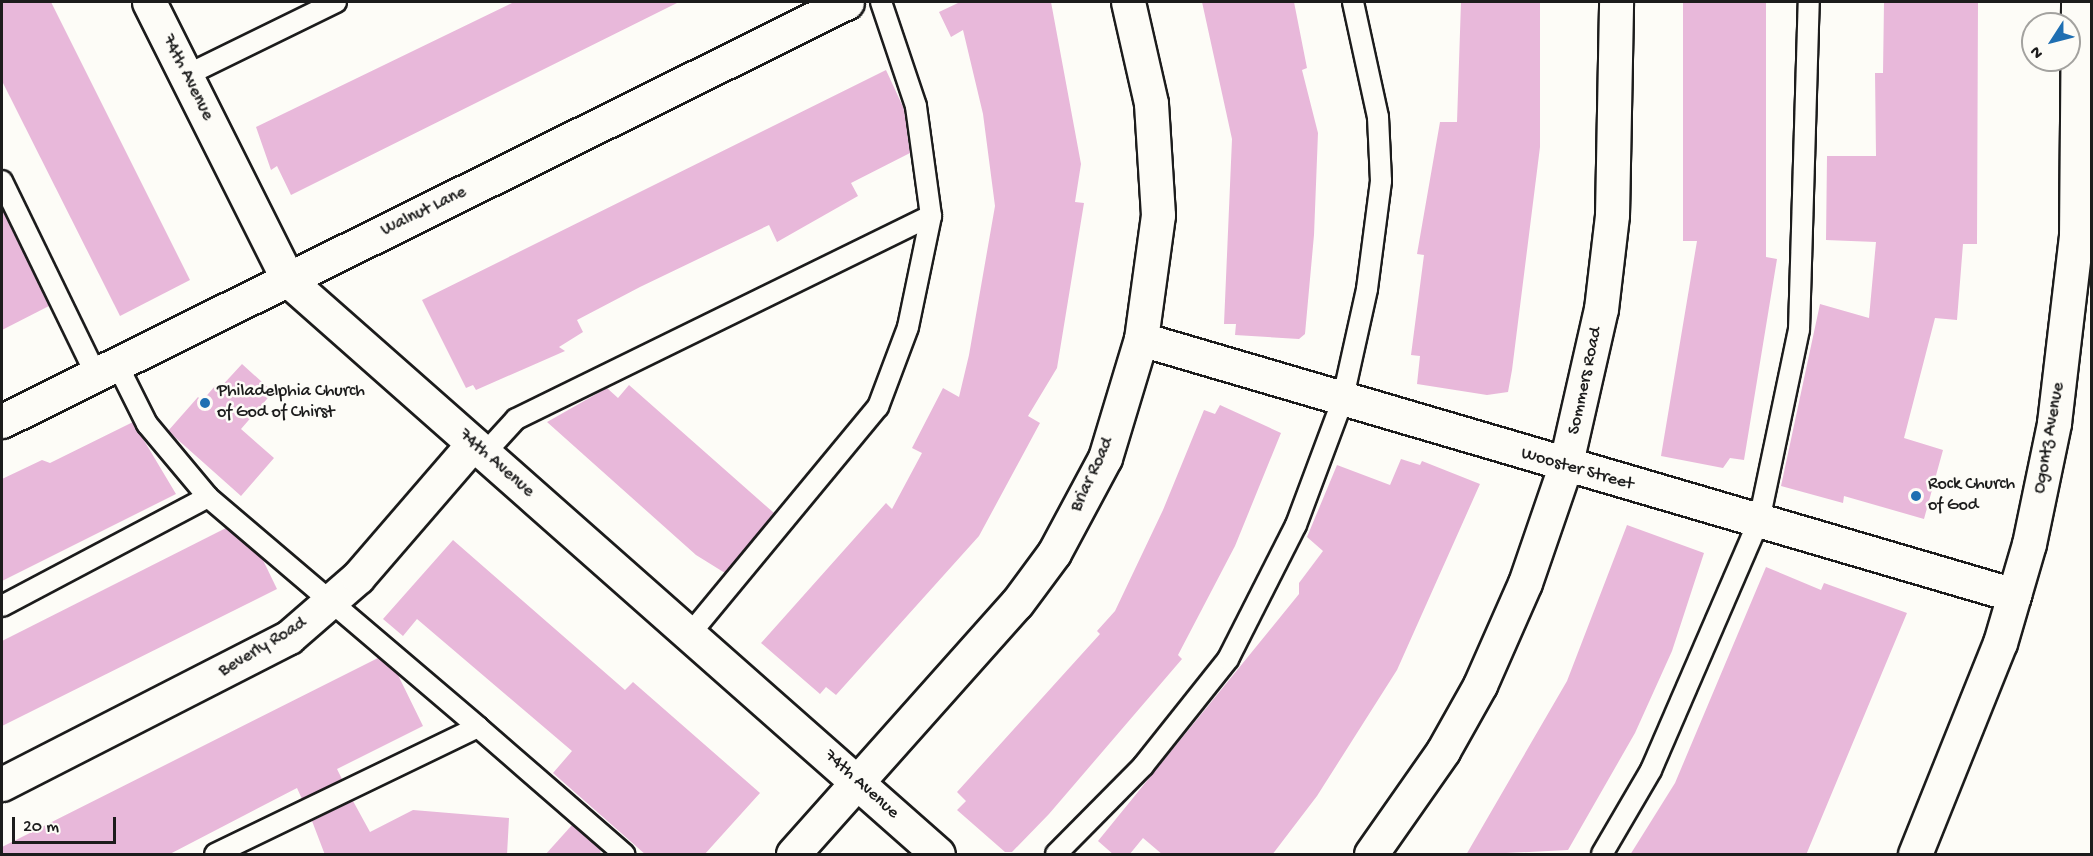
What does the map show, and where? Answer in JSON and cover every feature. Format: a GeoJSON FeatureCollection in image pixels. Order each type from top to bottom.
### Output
{"type":"FeatureCollection","features":[{"type":"Feature","properties":{"kind":"street","name":"74th Avenue"},"geometry":{"type":"LineString","coordinates":[[149,2],[288,279],[478,449],[859,782],[938,855]]}},
{"type":"Feature","properties":{"kind":"street","name":"Walnut Lane"},"geometry":{"type":"LineString","coordinates":[[2,421],[847,2]]}},
{"type":"Feature","properties":{"kind":"street","name":"Briar Road"},"geometry":{"type":"LineString","coordinates":[[793,855],[1017,603],[1054,553],[1105,458],[1141,339],[1158,215],[1156,154],[1139,36],[1128,2]]}},
{"type":"Feature","properties":{"kind":"street","name":"Sommers Road"},"geometry":{"type":"LineString","coordinates":[[1371,855],[1443,751],[1480,685],[1525,583],[1565,467],[1601,309],[1612,215],[1616,2]]}},
{"type":"Feature","properties":{"kind":"street","name":"Ogontz Avenue"},"geometry":{"type":"LineString","coordinates":[[1916,855],[1974,718],[2014,595],[2054,423],[2084,236],[2078,2]]}},
{"type":"Feature","properties":{"kind":"street","name":"Wooster Street"},"geometry":{"type":"LineString","coordinates":[[1141,339],[1342,402],[2014,595]]}},
{"type":"Feature","properties":{"kind":"street","name":"Beverly Road"},"geometry":{"type":"LineString","coordinates":[[2,784],[231,669],[289,637],[334,600],[478,449]]}},
{"type":"Feature","properties":{"kind":"lane"},"geometry":{"type":"LineString","coordinates":[[187,75],[336,2]]}},
{"type":"Feature","properties":{"kind":"lane"},"geometry":{"type":"LineString","coordinates":[[690,634],[878,408],[908,327],[931,216],[916,105],[881,2]]}},
{"type":"Feature","properties":{"kind":"lane"},"geometry":{"type":"LineString","coordinates":[[1056,855],[1143,766],[1228,659],[1296,525],[1342,402],[1367,289],[1381,181],[1378,117],[1353,2]]}},
{"type":"Feature","properties":{"kind":"lane"},"geometry":{"type":"LineString","coordinates":[[1602,855],[1651,770],[1759,521],[1799,330],[1809,2]]}},
{"type":"Feature","properties":{"kind":"lane"},"geometry":{"type":"LineString","coordinates":[[2,181],[106,369],[147,424],[208,497],[334,600],[624,855]]}},
{"type":"Feature","properties":{"kind":"lane"},"geometry":{"type":"LineString","coordinates":[[478,449],[516,419],[931,216]]}},
{"type":"Feature","properties":{"kind":"lane"},"geometry":{"type":"LineString","coordinates":[[2,606],[208,497]]}},
{"type":"Feature","properties":{"kind":"lane"},"geometry":{"type":"LineString","coordinates":[[215,855],[478,727]]}},
{"type":"Feature","properties":{"kind":"building"},"geometry":{"type":"Polygon","coordinates":[[[2,2],[51,2],[190,280],[120,316],[2,81],[2,2]]]}},
{"type":"Feature","properties":{"kind":"building"},"geometry":{"type":"Polygon","coordinates":[[[514,2],[679,2],[291,195],[277,166],[271,170],[256,127],[514,2]]]}},
{"type":"Feature","properties":{"kind":"building"},"geometry":{"type":"Polygon","coordinates":[[[1051,2],[1081,164],[1075,202],[1084,203],[1057,368],[1028,416],[1040,423],[979,536],[836,695],[826,687],[820,694],[761,643],[886,503],[892,509],[922,453],[912,448],[943,388],[959,397],[969,355],[995,206],[983,114],[963,30],[951,37],[939,12],[958,3],[1051,2]]]}},
{"type":"Feature","properties":{"kind":"building"},"geometry":{"type":"Polygon","coordinates":[[[1202,2],[1294,2],[1307,68],[1302,70],[1318,133],[1314,235],[1305,334],[1299,339],[1235,335],[1236,324],[1224,324],[1232,139],[1202,2]]]}},
{"type":"Feature","properties":{"kind":"building"},"geometry":{"type":"Polygon","coordinates":[[[1461,2],[1540,2],[1540,147],[1512,370],[1508,392],[1487,395],[1417,384],[1420,356],[1411,355],[1424,255],[1417,254],[1440,122],[1457,122],[1461,2]]]}},
{"type":"Feature","properties":{"kind":"building"},"geometry":{"type":"Polygon","coordinates":[[[1683,2],[1766,2],[1766,257],[1777,259],[1744,460],[1730,458],[1723,468],[1661,456],[1697,241],[1683,241],[1683,2]]]}},
{"type":"Feature","properties":{"kind":"building"},"geometry":{"type":"Polygon","coordinates":[[[1884,2],[1978,2],[1977,244],[1963,244],[1957,320],[1935,318],[1904,438],[1943,450],[1924,519],[1844,496],[1843,503],[1781,486],[1820,304],[1869,318],[1876,242],[1826,240],[1827,156],[1876,156],[1875,73],[1883,73],[1884,2]]]}},
{"type":"Feature","properties":{"kind":"building"},"geometry":{"type":"Polygon","coordinates":[[[886,70],[904,109],[910,153],[851,183],[858,196],[777,242],[769,225],[640,287],[577,320],[583,332],[559,347],[565,351],[476,390],[473,385],[466,388],[422,300],[886,70]]]}},
{"type":"Feature","properties":{"kind":"building"},"geometry":{"type":"Polygon","coordinates":[[[2,207],[49,306],[2,330],[2,207]]]}},
{"type":"Feature","properties":{"kind":"building"},"geometry":{"type":"Polygon","coordinates":[[[242,364],[273,392],[241,429],[274,458],[241,496],[168,431],[198,397],[202,401],[215,386],[219,389],[242,364]]]}},
{"type":"Feature","properties":{"kind":"building"},"geometry":{"type":"Polygon","coordinates":[[[629,385],[774,513],[725,573],[696,555],[547,422],[607,388],[618,398],[629,385]]]}},
{"type":"Feature","properties":{"kind":"building"},"geometry":{"type":"Polygon","coordinates":[[[1220,405],[1281,433],[1235,546],[1178,655],[1182,659],[1049,814],[1012,852],[1005,852],[957,810],[966,801],[957,792],[1100,634],[1097,631],[1115,611],[1163,510],[1204,410],[1215,414],[1220,405]]]}},
{"type":"Feature","properties":{"kind":"building"},"geometry":{"type":"Polygon","coordinates":[[[133,422],[176,494],[2,581],[2,479],[42,460],[50,463],[133,422]]]}},
{"type":"Feature","properties":{"kind":"building"},"geometry":{"type":"Polygon","coordinates":[[[1401,459],[1420,465],[1422,461],[1480,484],[1397,670],[1317,796],[1272,855],[1163,855],[1143,838],[1129,855],[1114,855],[1098,841],[1299,594],[1299,583],[1323,551],[1307,537],[1337,465],[1390,485],[1401,459]]]}},
{"type":"Feature","properties":{"kind":"building"},"geometry":{"type":"Polygon","coordinates":[[[1627,525],[1704,553],[1672,651],[1635,733],[1568,850],[1466,855],[1567,681],[1627,525]]]}},
{"type":"Feature","properties":{"kind":"building"},"geometry":{"type":"Polygon","coordinates":[[[226,528],[262,558],[277,589],[2,726],[2,641],[226,528]]]}},
{"type":"Feature","properties":{"kind":"building"},"geometry":{"type":"Polygon","coordinates":[[[453,540],[625,690],[633,682],[760,793],[704,855],[646,855],[553,773],[572,751],[417,619],[403,636],[383,619],[453,540]]]}},
{"type":"Feature","properties":{"kind":"building"},"geometry":{"type":"Polygon","coordinates":[[[1766,567],[1821,590],[1824,583],[1907,613],[1806,855],[1630,855],[1675,783],[1766,567]]]}},
{"type":"Feature","properties":{"kind":"building"},"geometry":{"type":"Polygon","coordinates":[[[378,658],[398,675],[423,726],[337,769],[342,779],[302,799],[297,788],[168,855],[2,855],[2,847],[378,658]]]}},
{"type":"Feature","properties":{"kind":"building"},"geometry":{"type":"Polygon","coordinates":[[[353,801],[370,832],[413,810],[509,818],[507,855],[325,855],[312,821],[353,801]]]}},
{"type":"Feature","properties":{"kind":"building"},"geometry":{"type":"Polygon","coordinates":[[[572,825],[600,849],[601,855],[545,855],[572,825]]]}},
{"type":"Feature","properties":{"kind":"place","name":"Philadelphia Church of God of Chirst"},"geometry":{"type":"Point","coordinates":[205,403]}},
{"type":"Feature","properties":{"kind":"place","name":"Rock Church of God"},"geometry":{"type":"Point","coordinates":[1916,496]}}]}
